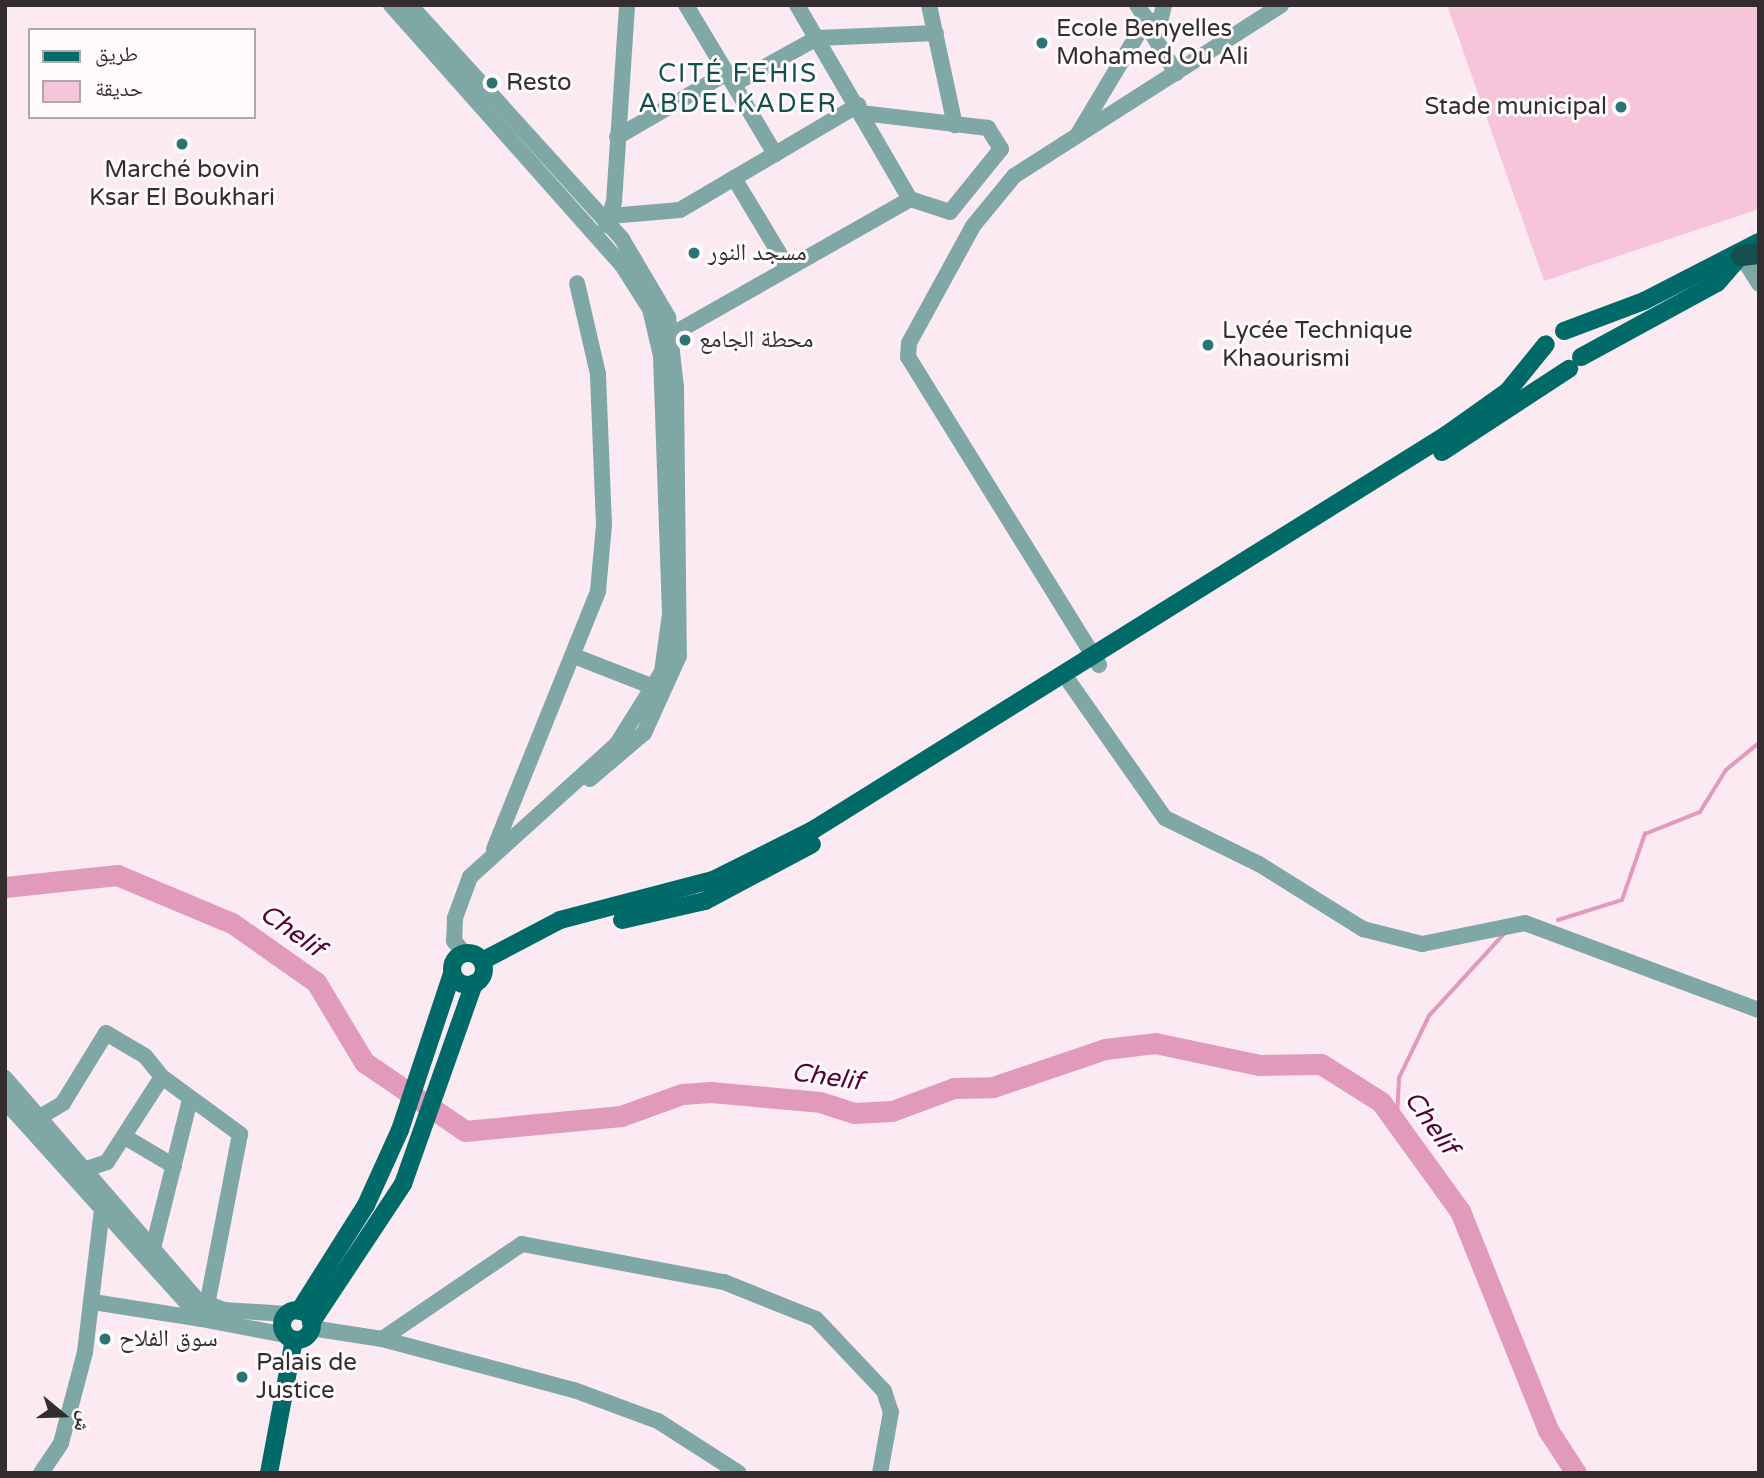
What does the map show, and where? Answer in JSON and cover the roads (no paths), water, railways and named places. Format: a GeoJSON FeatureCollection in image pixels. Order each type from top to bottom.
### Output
{"type":"FeatureCollection","features":[{"type":"Feature","properties":{"kind":"main road"},"geometry":{"type":"LineString","coordinates":[[482,961],[550,927],[672,895],[757,860],[1096,660],[1575,363],[1717,283],[1750,254],[1759,242]]}},
{"type":"Feature","properties":{"kind":"main road"},"geometry":{"type":"LineString","coordinates":[[550,927],[677,910],[733,889],[1070,683],[1096,660],[1488,407],[1546,344],[1564,331],[1750,254]]}},
{"type":"Feature","properties":{"kind":"main road"},"geometry":{"type":"LineString","coordinates":[[1564,331],[1579,340],[1575,363]]}},
{"type":"Feature","properties":{"kind":"main road"},"geometry":{"type":"LineString","coordinates":[[1546,344],[1552,365],[1575,363]]}},
{"type":"Feature","properties":{"kind":"main road"},"geometry":{"type":"LineString","coordinates":[[269,1473],[290,1338],[366,1205],[400,1130],[455,959],[464,953],[482,961]]}},
{"type":"Feature","properties":{"kind":"main road"},"geometry":{"type":"LineString","coordinates":[[290,1338],[403,1184],[474,984],[483,972],[482,961]]}},
{"type":"Feature","properties":{"kind":"main road"},"geometry":{"type":"LineString","coordinates":[[452,974],[474,984]]}},
{"type":"Feature","properties":{"kind":"street"},"geometry":{"type":"LineString","coordinates":[[391,5],[605,225]]}},
{"type":"Feature","properties":{"kind":"street"},"geometry":{"type":"LineString","coordinates":[[410,5],[647,273],[665,339],[681,631],[672,681],[630,749],[493,851]]}},
{"type":"Feature","properties":{"kind":"street"},"geometry":{"type":"LineString","coordinates":[[605,225],[617,137],[627,5]]}},
{"type":"Feature","properties":{"kind":"street"},"geometry":{"type":"LineString","coordinates":[[686,5],[775,154]]}},
{"type":"Feature","properties":{"kind":"street"},"geometry":{"type":"LineString","coordinates":[[605,225],[672,213],[860,109],[988,128],[1001,149],[950,212],[910,199],[860,109],[797,5]]}},
{"type":"Feature","properties":{"kind":"street"},"geometry":{"type":"LineString","coordinates":[[929,5],[955,125]]}},
{"type":"Feature","properties":{"kind":"street"},"geometry":{"type":"LineString","coordinates":[[1137,5],[1176,73]]}},
{"type":"Feature","properties":{"kind":"street"},"geometry":{"type":"LineString","coordinates":[[1096,660],[907,352],[987,204],[1014,176],[1278,6]]}},
{"type":"Feature","properties":{"kind":"street"},"geometry":{"type":"LineString","coordinates":[[1146,22],[1158,21],[1167,7]]}},
{"type":"Feature","properties":{"kind":"street"},"geometry":{"type":"LineString","coordinates":[[1076,138],[1146,22]]}},
{"type":"Feature","properties":{"kind":"street"},"geometry":{"type":"LineString","coordinates":[[617,137],[817,38],[936,33]]}},
{"type":"Feature","properties":{"kind":"street"},"geometry":{"type":"LineString","coordinates":[[734,178],[788,268]]}},
{"type":"Feature","properties":{"kind":"street"},"geometry":{"type":"LineString","coordinates":[[665,339],[910,199]]}},
{"type":"Feature","properties":{"kind":"street"},"geometry":{"type":"LineString","coordinates":[[1750,254],[1759,284]]}},
{"type":"Feature","properties":{"kind":"street"},"geometry":{"type":"LineString","coordinates":[[464,953],[454,941],[458,901],[493,851],[598,591],[604,525],[598,374],[577,283]]}},
{"type":"Feature","properties":{"kind":"street"},"geometry":{"type":"LineString","coordinates":[[493,851],[617,744],[656,688],[669,647],[670,614],[665,339]]}},
{"type":"Feature","properties":{"kind":"street"},"geometry":{"type":"LineString","coordinates":[[574,656],[656,688]]}},
{"type":"Feature","properties":{"kind":"street"},"geometry":{"type":"LineString","coordinates":[[1070,683],[1165,818],[1259,864],[1363,929],[1422,944],[1504,922],[1525,923],[1759,1010]]}},
{"type":"Feature","properties":{"kind":"street"},"geometry":{"type":"LineString","coordinates":[[40,1117],[63,1103],[106,1033],[145,1056],[162,1077],[190,1100],[240,1134],[204,1312]]}},
{"type":"Feature","properties":{"kind":"street"},"geometry":{"type":"LineString","coordinates":[[86,1169],[107,1162],[162,1077]]}},
{"type":"Feature","properties":{"kind":"street"},"geometry":{"type":"LineString","coordinates":[[5,1078],[86,1169],[204,1312]]}},
{"type":"Feature","properties":{"kind":"street"},"geometry":{"type":"LineString","coordinates":[[153,1248],[190,1100]]}},
{"type":"Feature","properties":{"kind":"street"},"geometry":{"type":"LineString","coordinates":[[5,1101],[102,1210],[204,1312],[290,1338]]}},
{"type":"Feature","properties":{"kind":"street"},"geometry":{"type":"LineString","coordinates":[[125,1137],[174,1166]]}},
{"type":"Feature","properties":{"kind":"street"},"geometry":{"type":"LineString","coordinates":[[41,1473],[61,1443],[93,1302],[102,1210]]}},
{"type":"Feature","properties":{"kind":"street"},"geometry":{"type":"LineString","coordinates":[[382,1339],[522,1244],[724,1282],[816,1319],[884,1391],[891,1412],[880,1473]]}},
{"type":"Feature","properties":{"kind":"street"},"geometry":{"type":"LineString","coordinates":[[93,1302],[302,1319],[382,1339],[574,1390],[646,1417],[705,1446],[738,1473]]}},
{"type":"Feature","properties":{"kind":"waterway"},"geometry":{"type":"LineString","coordinates":[[1558,920],[1622,900],[1645,834],[1700,812],[1726,770],[1759,743]]}},
{"type":"Feature","properties":{"kind":"waterway","name":"Chelif"},"geometry":{"type":"LineString","coordinates":[[5,887],[117,875],[232,923],[316,982],[364,1062],[465,1131],[621,1116],[682,1094],[711,1092],[820,1102],[853,1113],[892,1111],[954,1088],[993,1087],[1105,1049],[1155,1043],[1259,1065],[1321,1064],[1381,1102],[1460,1211],[1548,1430],[1576,1473]]}},
{"type":"Feature","properties":{"kind":"waterway"},"geometry":{"type":"LineString","coordinates":[[1397,1119],[1399,1078],[1429,1016],[1503,935]]}},
{"type":"Feature","properties":{"kind":"place","name":"Ecole Benyelles Mohamed Ou Ali"},"geometry":{"type":"Point","coordinates":[1042,43]}},
{"type":"Feature","properties":{"kind":"place","name":"Resto"},"geometry":{"type":"Point","coordinates":[492,83]}},
{"type":"Feature","properties":{"kind":"place","name":"Stade municipal"},"geometry":{"type":"Point","coordinates":[1621,107]}},
{"type":"Feature","properties":{"kind":"place","name":"Marché bovin Ksar El Boukhari"},"geometry":{"type":"Point","coordinates":[182,144]}},
{"type":"Feature","properties":{"kind":"place","name":"مسجد النور"},"geometry":{"type":"Point","coordinates":[694,253]}},
{"type":"Feature","properties":{"kind":"place","name":"محطة الجامع"},"geometry":{"type":"Point","coordinates":[685,340]}},
{"type":"Feature","properties":{"kind":"place","name":"Lycée Technique Khaourismi"},"geometry":{"type":"Point","coordinates":[1208,345]}},
{"type":"Feature","properties":{"kind":"place","name":"سوق الفلاح"},"geometry":{"type":"Point","coordinates":[105,1339]}},
{"type":"Feature","properties":{"kind":"place","name":"Palais de Justice"},"geometry":{"type":"Point","coordinates":[242,1377]}},
{"type":"Feature","properties":{"kind":"district","name":"CITÉ FEHIS ABDELKADER"},"geometry":{"type":"Point","coordinates":[738,88]}}]}
